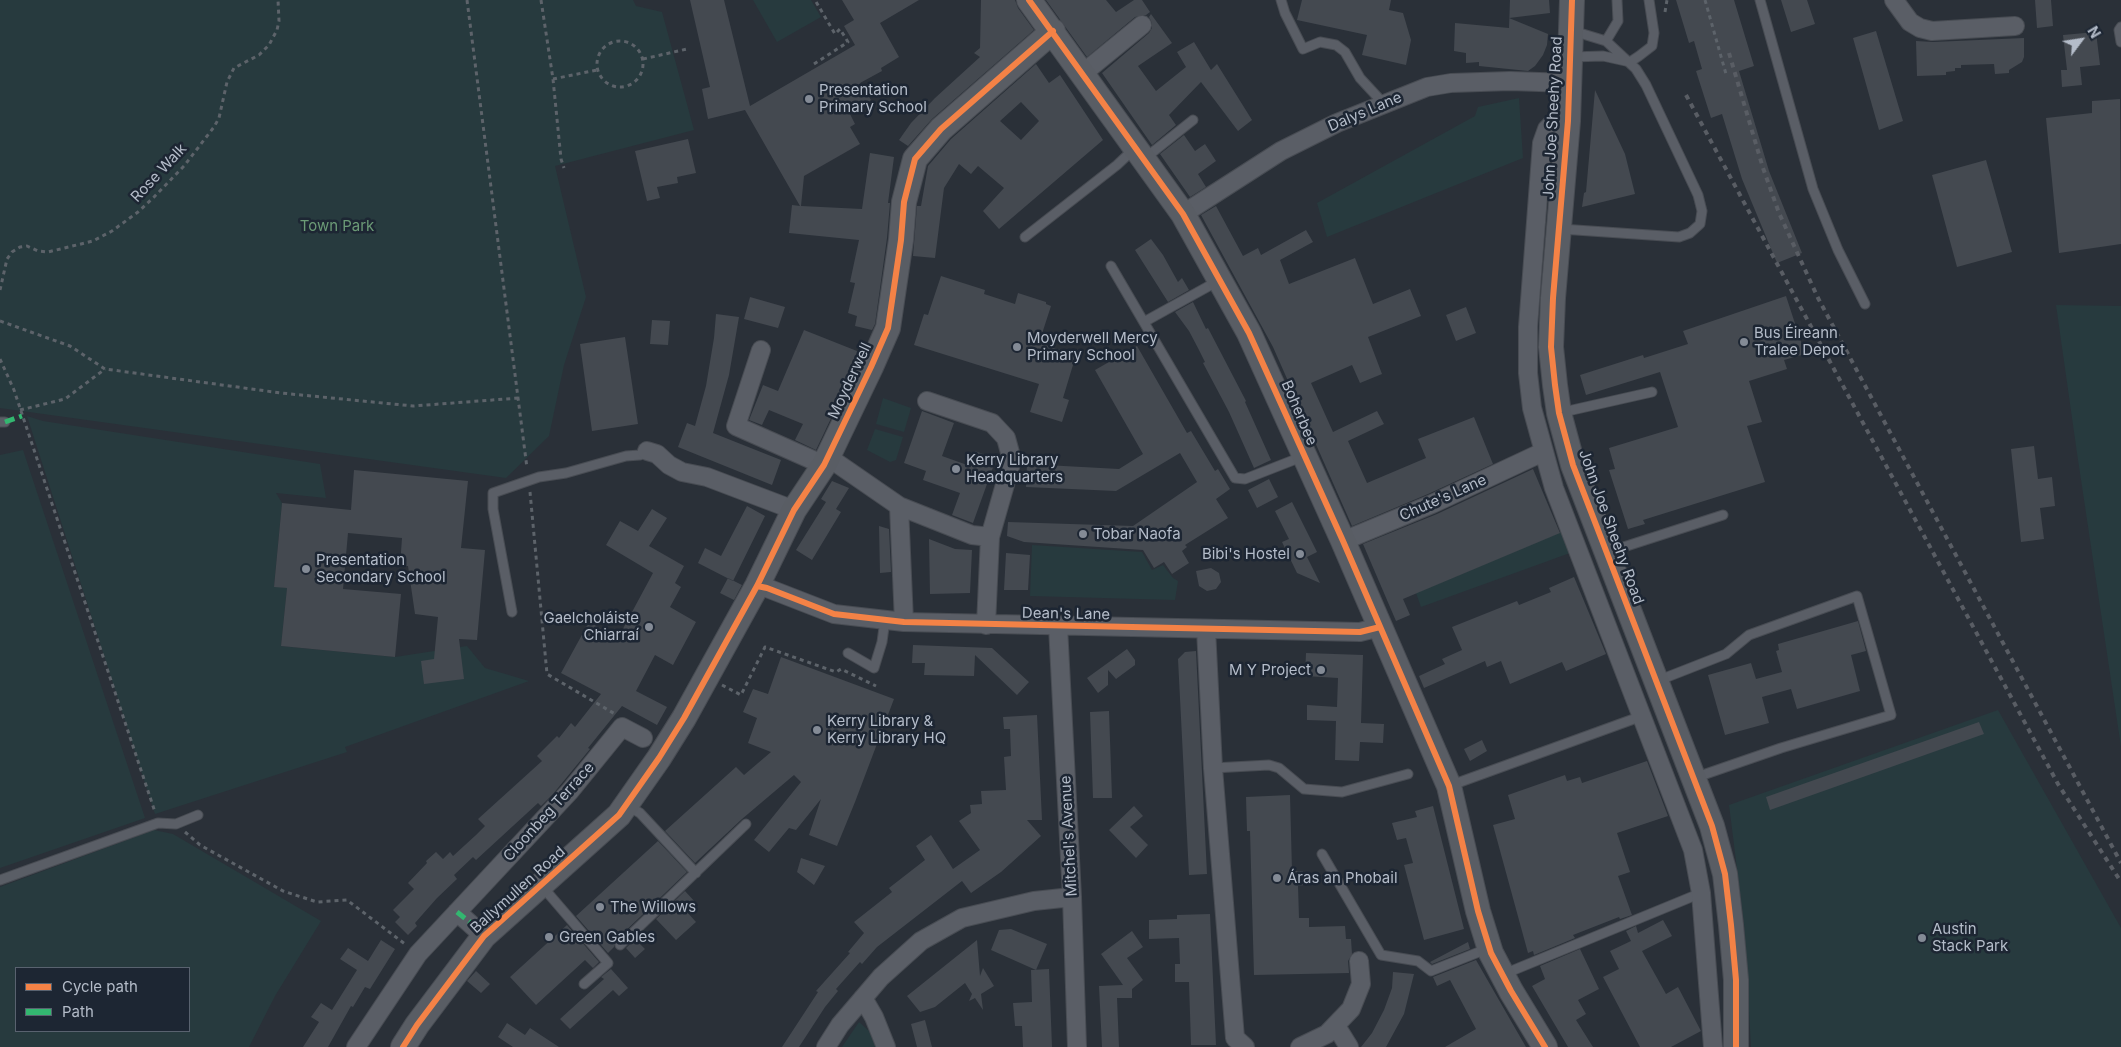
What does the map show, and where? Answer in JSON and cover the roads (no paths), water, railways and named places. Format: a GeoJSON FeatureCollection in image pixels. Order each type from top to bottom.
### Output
{"type":"FeatureCollection","features":[{"type":"Feature","properties":{"kind":"main road","name":"Boherbee"},"geometry":{"type":"LineString","coordinates":[[1029,0],[1184,214],[1275,386],[1449,786],[1478,911],[1490,948],[1502,974],[1545,1047]]}},
{"type":"Feature","properties":{"kind":"main road","name":"John Joe Sheehy Road"},"geometry":{"type":"LineString","coordinates":[[1572,0],[1568,122],[1558,229],[1551,347],[1559,413],[1573,465],[1712,826],[1725,874],[1736,980],[1736,1047]]}},
{"type":"Feature","properties":{"kind":"main road","name":"Moyderwell"},"geometry":{"type":"LineString","coordinates":[[658,758],[684,718],[756,586],[794,510],[826,461],[888,328],[901,240],[904,202],[915,159],[941,129],[1053,31]]}},
{"type":"Feature","properties":{"kind":"main road","name":"Ballymullen Road"},"geometry":{"type":"LineString","coordinates":[[403,1047],[417,1025],[484,936],[619,815],[658,758]]}},
{"type":"Feature","properties":{"kind":"street"},"geometry":{"type":"LineString","coordinates":[[1894,0],[1910,22],[1920,28],[1932,31],[2015,26]]}},
{"type":"Feature","properties":{"kind":"street"},"geometry":{"type":"LineString","coordinates":[[1082,74],[1142,25]]}},
{"type":"Feature","properties":{"kind":"street","name":"Dalys Lane"},"geometry":{"type":"LineString","coordinates":[[1184,214],[1281,151],[1338,122],[1426,87],[1450,83],[1510,81],[1569,83]]}},
{"type":"Feature","properties":{"kind":"street"},"geometry":{"type":"LineString","coordinates":[[1568,122],[1552,124],[1542,143],[1528,327],[1528,373],[1532,408],[1554,488],[1693,850],[1701,893],[1713,1047]]}},
{"type":"Feature","properties":{"kind":"street"},"geometry":{"type":"LineString","coordinates":[[761,350],[736,426],[826,461],[900,506],[972,536],[990,537]]}},
{"type":"Feature","properties":{"kind":"street"},"geometry":{"type":"LineString","coordinates":[[927,400],[992,424],[1006,438],[1012,460],[990,537],[986,625]]}},
{"type":"Feature","properties":{"kind":"street"},"geometry":{"type":"LineString","coordinates":[[647,451],[657,454],[669,465],[682,472],[708,477],[794,510]]}},
{"type":"Feature","properties":{"kind":"street","name":"Chute's Lane"},"geometry":{"type":"LineString","coordinates":[[1343,541],[1432,504],[1543,452]]}},
{"type":"Feature","properties":{"kind":"street"},"geometry":{"type":"LineString","coordinates":[[900,506],[904,622]]}},
{"type":"Feature","properties":{"kind":"street","name":"Dean's Lane"},"geometry":{"type":"LineString","coordinates":[[756,586],[767,588],[834,614],[904,622],[1360,632],[1380,626]]}},
{"type":"Feature","properties":{"kind":"street","name":"Mitchel's Avenue"},"geometry":{"type":"LineString","coordinates":[[1058,626],[1072,897],[1077,1047]]}},
{"type":"Feature","properties":{"kind":"street"},"geometry":{"type":"LineString","coordinates":[[1206,629],[1213,768],[1235,1038],[1245,1047]]}},
{"type":"Feature","properties":{"kind":"street","name":"Cloonbeg Terrace"},"geometry":{"type":"LineString","coordinates":[[356,1047],[418,954],[570,790],[622,727],[642,738]]}},
{"type":"Feature","properties":{"kind":"street"},"geometry":{"type":"LineString","coordinates":[[826,1047],[840,1025],[881,977],[921,941],[962,918],[1034,901],[1072,897]]}},
{"type":"Feature","properties":{"kind":"street"},"geometry":{"type":"LineString","coordinates":[[457,912],[484,936]]}},
{"type":"Feature","properties":{"kind":"street"},"geometry":{"type":"LineString","coordinates":[[1300,1047],[1327,1034],[1351,1009],[1361,984],[1359,961]]}},
{"type":"Feature","properties":{"kind":"street"},"geometry":{"type":"LineString","coordinates":[[863,998],[874,1017],[886,1047]]}},
{"type":"Feature","properties":{"kind":"street"},"geometry":{"type":"LineString","coordinates":[[1336,1026],[1349,1047]]}},
{"type":"Feature","properties":{"kind":"lane"},"geometry":{"type":"LineString","coordinates":[[1281,0],[1285,13],[1303,48],[1320,42],[1336,45],[1345,52],[1360,78],[1384,104]]}},
{"type":"Feature","properties":{"kind":"lane"},"geometry":{"type":"LineString","coordinates":[[1606,41],[1618,21],[1617,0]]}},
{"type":"Feature","properties":{"kind":"lane"},"geometry":{"type":"LineString","coordinates":[[1569,57],[1603,56],[1630,62],[1652,46],[1654,33],[1649,0]]}},
{"type":"Feature","properties":{"kind":"lane"},"geometry":{"type":"LineString","coordinates":[[1760,0],[1813,189],[1838,250],[1865,304]]}},
{"type":"Feature","properties":{"kind":"lane"},"geometry":{"type":"LineString","coordinates":[[2121,27],[2119,30],[2121,42]]}},
{"type":"Feature","properties":{"kind":"lane"},"geometry":{"type":"LineString","coordinates":[[1558,229],[1679,237],[1690,233],[1700,224],[1702,211],[1698,195],[1646,85],[1630,62],[1606,41],[1570,30]]}},
{"type":"Feature","properties":{"kind":"lane"},"geometry":{"type":"LineString","coordinates":[[1025,237],[1117,165],[1193,120]]}},
{"type":"Feature","properties":{"kind":"lane"},"geometry":{"type":"LineString","coordinates":[[1111,266],[1235,478],[1245,479],[1304,456]]}},
{"type":"Feature","properties":{"kind":"lane"},"geometry":{"type":"LineString","coordinates":[[1144,322],[1220,279]]}},
{"type":"Feature","properties":{"kind":"lane"},"geometry":{"type":"LineString","coordinates":[[1559,413],[1652,392]]}},
{"type":"Feature","properties":{"kind":"lane"},"geometry":{"type":"LineString","coordinates":[[512,612],[493,509],[493,493],[529,480],[566,473],[626,456],[640,455],[647,451]]}},
{"type":"Feature","properties":{"kind":"lane"},"geometry":{"type":"LineString","coordinates":[[1606,552],[1723,515]]}},
{"type":"Feature","properties":{"kind":"lane"},"geometry":{"type":"LineString","coordinates":[[1657,681],[1726,654],[1749,635],[1857,596],[1891,715],[1781,748],[1694,778]]}},
{"type":"Feature","properties":{"kind":"lane"},"geometry":{"type":"LineString","coordinates":[[848,653],[874,668],[882,642],[885,620]]}},
{"type":"Feature","properties":{"kind":"lane"},"geometry":{"type":"LineString","coordinates":[[1449,786],[1642,716]]}},
{"type":"Feature","properties":{"kind":"lane"},"geometry":{"type":"LineString","coordinates":[[1213,768],[1269,765],[1279,768],[1304,789],[1342,792],[1408,774]]}},
{"type":"Feature","properties":{"kind":"lane"},"geometry":{"type":"LineString","coordinates":[[626,804],[640,813],[696,873]]}},
{"type":"Feature","properties":{"kind":"lane"},"geometry":{"type":"LineString","coordinates":[[0,880],[158,822],[176,824],[198,816]]}},
{"type":"Feature","properties":{"kind":"lane"},"geometry":{"type":"LineString","coordinates":[[620,945],[746,824]]}},
{"type":"Feature","properties":{"kind":"lane"},"geometry":{"type":"LineString","coordinates":[[1322,854],[1381,956],[1418,961],[1431,971],[1490,948]]}},
{"type":"Feature","properties":{"kind":"lane"},"geometry":{"type":"LineString","coordinates":[[540,884],[608,963],[584,984]]}},
{"type":"Feature","properties":{"kind":"lane"},"geometry":{"type":"LineString","coordinates":[[1502,974],[1701,893]]}},
{"type":"Feature","properties":{"kind":"railway"},"geometry":{"type":"LineString","coordinates":[[1729,53],[1763,168],[1779,213],[1818,298],[2121,863]]}},
{"type":"Feature","properties":{"kind":"railway"},"geometry":{"type":"LineString","coordinates":[[1686,95],[2058,784],[2121,882]]}},
{"type":"Feature","properties":{"kind":"place","name":"Presentation Primary School"},"geometry":{"type":"Point","coordinates":[809,99]}},
{"type":"Feature","properties":{"kind":"place","name":"Bus Éireann Tralee Depot"},"geometry":{"type":"Point","coordinates":[1744,342]}},
{"type":"Feature","properties":{"kind":"place","name":"Moyderwell Mercy Primary School"},"geometry":{"type":"Point","coordinates":[1017,347]}},
{"type":"Feature","properties":{"kind":"place","name":"Kerry Library Headquarters"},"geometry":{"type":"Point","coordinates":[956,469]}},
{"type":"Feature","properties":{"kind":"place","name":"Tobar Naofa"},"geometry":{"type":"Point","coordinates":[1083,534]}},
{"type":"Feature","properties":{"kind":"place","name":"Bibi's Hostel"},"geometry":{"type":"Point","coordinates":[1300,554]}},
{"type":"Feature","properties":{"kind":"place","name":"Presentation Secondary School"},"geometry":{"type":"Point","coordinates":[306,569]}},
{"type":"Feature","properties":{"kind":"place","name":"Gaelcholáiste Chiarraí"},"geometry":{"type":"Point","coordinates":[649,627]}},
{"type":"Feature","properties":{"kind":"place","name":"M Y Project"},"geometry":{"type":"Point","coordinates":[1321,670]}},
{"type":"Feature","properties":{"kind":"place","name":"Kerry Library & Kerry Library HQ"},"geometry":{"type":"Point","coordinates":[817,730]}},
{"type":"Feature","properties":{"kind":"place","name":"Áras an Phobail"},"geometry":{"type":"Point","coordinates":[1277,878]}},
{"type":"Feature","properties":{"kind":"place","name":"The Willows"},"geometry":{"type":"Point","coordinates":[600,907]}},
{"type":"Feature","properties":{"kind":"place","name":"Green Gables"},"geometry":{"type":"Point","coordinates":[549,937]}},
{"type":"Feature","properties":{"kind":"place","name":"Austin Stack Park"},"geometry":{"type":"Point","coordinates":[1922,938]}},
{"type":"Feature","properties":{"kind":"park label","name":"Town Park"},"geometry":{"type":"Point","coordinates":[337,226]}}]}
